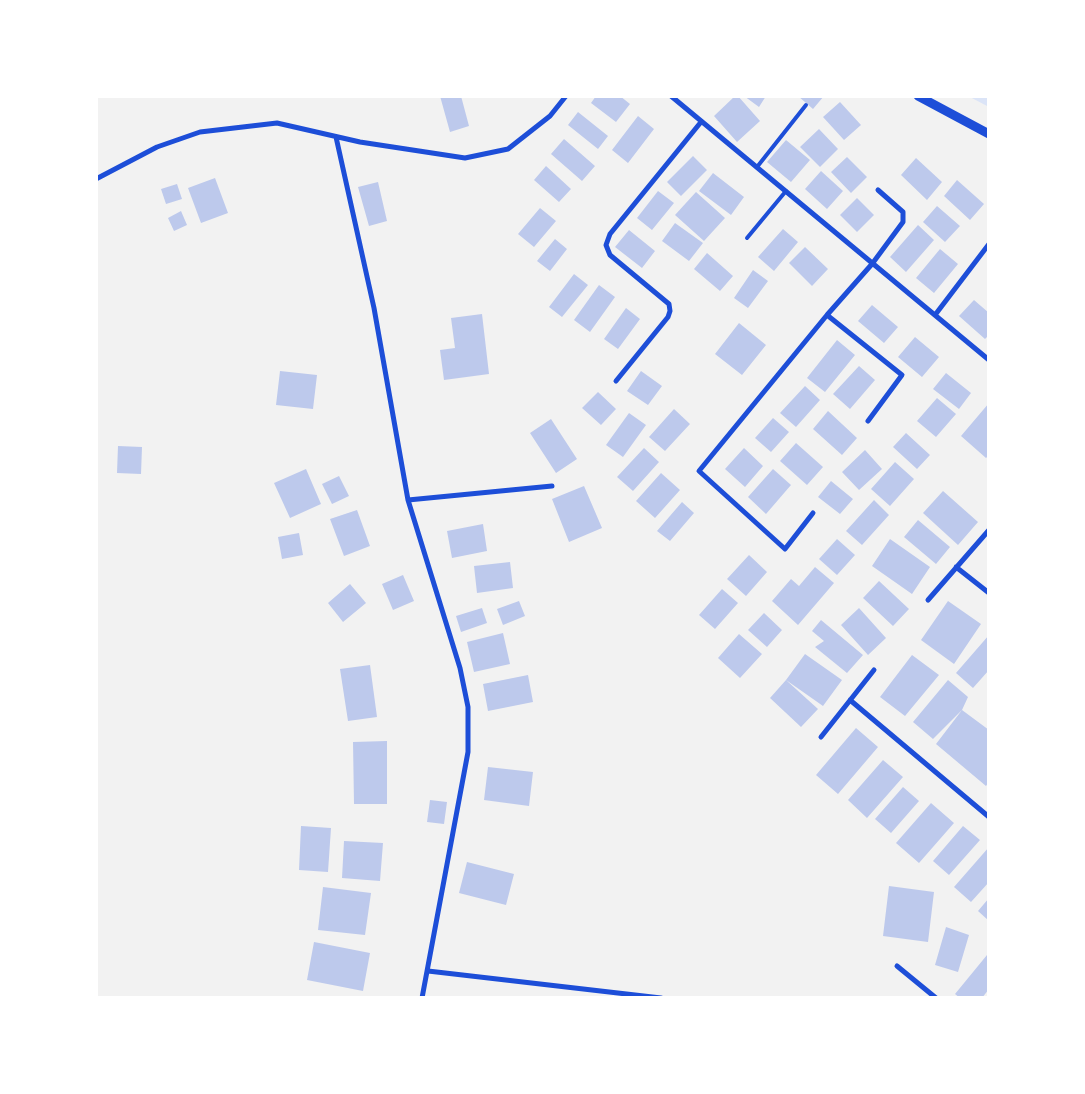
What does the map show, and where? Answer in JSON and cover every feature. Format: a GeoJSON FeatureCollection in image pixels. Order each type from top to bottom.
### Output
{"type":"FeatureCollection","features":[{"type":"Feature","properties":{"kind":"street"},"geometry":{"type":"LineString","coordinates":[[96,179],[157,147],[200,132],[277,123],[336,136],[465,158],[508,149],[550,116],[566,96]]}},
{"type":"Feature","properties":{"kind":"street"},"geometry":{"type":"LineString","coordinates":[[671,96],[989,360]]}},
{"type":"Feature","properties":{"kind":"street"},"geometry":{"type":"LineString","coordinates":[[918,96],[989,134]]}},
{"type":"Feature","properties":{"kind":"street"},"geometry":{"type":"LineString","coordinates":[[616,381],[668,318],[670,311],[669,304],[610,255],[606,245],[610,234],[701,122]]}},
{"type":"Feature","properties":{"kind":"street"},"geometry":{"type":"LineString","coordinates":[[336,136],[374,308],[408,500],[460,668],[468,708],[468,752],[422,998]]}},
{"type":"Feature","properties":{"kind":"street"},"geometry":{"type":"LineString","coordinates":[[813,513],[785,549],[699,471],[827,315],[872,264],[903,222],[903,212],[878,190]]}},
{"type":"Feature","properties":{"kind":"street"},"geometry":{"type":"LineString","coordinates":[[935,315],[989,244]]}},
{"type":"Feature","properties":{"kind":"street"},"geometry":{"type":"LineString","coordinates":[[827,315],[902,375],[868,421]]}},
{"type":"Feature","properties":{"kind":"street"},"geometry":{"type":"LineString","coordinates":[[408,500],[552,486]]}},
{"type":"Feature","properties":{"kind":"street"},"geometry":{"type":"LineString","coordinates":[[928,600],[989,530]]}},
{"type":"Feature","properties":{"kind":"street"},"geometry":{"type":"LineString","coordinates":[[956,567],[989,593]]}},
{"type":"Feature","properties":{"kind":"street"},"geometry":{"type":"LineString","coordinates":[[821,738],[874,670]]}},
{"type":"Feature","properties":{"kind":"street"},"geometry":{"type":"LineString","coordinates":[[850,700],[989,817]]}},
{"type":"Feature","properties":{"kind":"street"},"geometry":{"type":"LineString","coordinates":[[897,966],[936,998]]}},
{"type":"Feature","properties":{"kind":"street"},"geometry":{"type":"LineString","coordinates":[[428,971],[661,998]]}},
{"type":"Feature","properties":{"kind":"lane"},"geometry":{"type":"LineString","coordinates":[[757,167],[806,105]]}},
{"type":"Feature","properties":{"kind":"lane"},"geometry":{"type":"LineString","coordinates":[[747,238],[786,191]]}},
{"type":"Feature","properties":{"kind":"shaded area"},"geometry":{"type":"Polygon","coordinates":[[[968,96],[989,96],[989,107],[968,96]]]}},
{"type":"Feature","properties":{"kind":"building"},"geometry":{"type":"Polygon","coordinates":[[[440,96],[461,96],[469,126],[450,132],[440,96]]]}},
{"type":"Feature","properties":{"kind":"building"},"geometry":{"type":"Polygon","coordinates":[[[596,96],[620,96],[630,104],[616,122],[591,103],[596,96]]]}},
{"type":"Feature","properties":{"kind":"building"},"geometry":{"type":"Polygon","coordinates":[[[735,96],[738,96],[760,121],[737,142],[714,116],[735,96]]]}},
{"type":"Feature","properties":{"kind":"building"},"geometry":{"type":"Polygon","coordinates":[[[744,96],[766,96],[759,107],[744,96]]]}},
{"type":"Feature","properties":{"kind":"building"},"geometry":{"type":"Polygon","coordinates":[[[798,96],[824,96],[813,109],[798,96]]]}},
{"type":"Feature","properties":{"kind":"building"},"geometry":{"type":"Polygon","coordinates":[[[840,102],[861,125],[844,140],[823,117],[840,102]]]}},
{"type":"Feature","properties":{"kind":"building"},"geometry":{"type":"Polygon","coordinates":[[[578,112],[608,136],[598,149],[568,125],[578,112]]]}},
{"type":"Feature","properties":{"kind":"building"},"geometry":{"type":"Polygon","coordinates":[[[638,116],[654,129],[628,163],[612,150],[638,116]]]}},
{"type":"Feature","properties":{"kind":"building"},"geometry":{"type":"Polygon","coordinates":[[[819,129],[838,149],[820,167],[800,147],[819,129]]]}},
{"type":"Feature","properties":{"kind":"building"},"geometry":{"type":"Polygon","coordinates":[[[564,139],[595,166],[582,181],[551,154],[564,139]]]}},
{"type":"Feature","properties":{"kind":"building"},"geometry":{"type":"Polygon","coordinates":[[[786,140],[810,160],[791,182],[767,162],[786,140]]]}},
{"type":"Feature","properties":{"kind":"building"},"geometry":{"type":"Polygon","coordinates":[[[693,156],[707,170],[681,196],[667,182],[693,156]]]}},
{"type":"Feature","properties":{"kind":"building"},"geometry":{"type":"Polygon","coordinates":[[[847,157],[867,177],[851,193],[831,172],[847,157]]]}},
{"type":"Feature","properties":{"kind":"building"},"geometry":{"type":"Polygon","coordinates":[[[916,158],[942,182],[927,200],[901,175],[916,158]]]}},
{"type":"Feature","properties":{"kind":"building"},"geometry":{"type":"Polygon","coordinates":[[[546,166],[571,189],[559,202],[534,180],[546,166]]]}},
{"type":"Feature","properties":{"kind":"building"},"geometry":{"type":"Polygon","coordinates":[[[821,171],[843,191],[827,209],[805,189],[821,171]]]}},
{"type":"Feature","properties":{"kind":"building"},"geometry":{"type":"Polygon","coordinates":[[[713,173],[744,197],[731,215],[699,191],[713,173]]]}},
{"type":"Feature","properties":{"kind":"building"},"geometry":{"type":"Polygon","coordinates":[[[215,178],[228,213],[201,223],[188,188],[215,178]]]}},
{"type":"Feature","properties":{"kind":"building"},"geometry":{"type":"Polygon","coordinates":[[[957,180],[984,204],[970,220],[944,196],[957,180]]]}},
{"type":"Feature","properties":{"kind":"building"},"geometry":{"type":"Polygon","coordinates":[[[378,182],[387,221],[369,226],[358,187],[378,182]]]}},
{"type":"Feature","properties":{"kind":"building"},"geometry":{"type":"Polygon","coordinates":[[[177,184],[182,199],[166,204],[161,189],[177,184]]]}},
{"type":"Feature","properties":{"kind":"building"},"geometry":{"type":"Polygon","coordinates":[[[658,191],[674,203],[652,230],[637,218],[658,191]]]}},
{"type":"Feature","properties":{"kind":"building"},"geometry":{"type":"Polygon","coordinates":[[[696,192],[725,218],[704,241],[675,215],[696,192]]]}},
{"type":"Feature","properties":{"kind":"building"},"geometry":{"type":"Polygon","coordinates":[[[857,198],[874,215],[857,232],[840,215],[857,198]]]}},
{"type":"Feature","properties":{"kind":"building"},"geometry":{"type":"Polygon","coordinates":[[[937,206],[960,226],[945,242],[923,222],[937,206]]]}},
{"type":"Feature","properties":{"kind":"building"},"geometry":{"type":"Polygon","coordinates":[[[540,208],[556,221],[534,247],[518,234],[540,208]]]}},
{"type":"Feature","properties":{"kind":"building"},"geometry":{"type":"Polygon","coordinates":[[[181,211],[187,225],[174,231],[168,218],[181,211]]]}},
{"type":"Feature","properties":{"kind":"building"},"geometry":{"type":"Polygon","coordinates":[[[675,223],[703,243],[689,261],[662,241],[675,223]]]}},
{"type":"Feature","properties":{"kind":"building"},"geometry":{"type":"Polygon","coordinates":[[[918,225],[934,240],[906,272],[890,257],[918,225]]]}},
{"type":"Feature","properties":{"kind":"building"},"geometry":{"type":"Polygon","coordinates":[[[783,229],[798,242],[774,271],[758,257],[783,229]]]}},
{"type":"Feature","properties":{"kind":"building"},"geometry":{"type":"Polygon","coordinates":[[[629,230],[655,251],[642,268],[615,247],[629,230]]]}},
{"type":"Feature","properties":{"kind":"building"},"geometry":{"type":"Polygon","coordinates":[[[555,239],[567,249],[550,271],[537,261],[555,239]]]}},
{"type":"Feature","properties":{"kind":"building"},"geometry":{"type":"Polygon","coordinates":[[[805,247],[828,269],[812,286],[789,263],[805,247]]]}},
{"type":"Feature","properties":{"kind":"building"},"geometry":{"type":"Polygon","coordinates":[[[940,249],[958,264],[934,293],[916,278],[940,249]]]}},
{"type":"Feature","properties":{"kind":"building"},"geometry":{"type":"Polygon","coordinates":[[[707,253],[733,276],[720,291],[694,269],[707,253]]]}},
{"type":"Feature","properties":{"kind":"building"},"geometry":{"type":"Polygon","coordinates":[[[753,270],[768,281],[748,308],[734,298],[753,270]]]}},
{"type":"Feature","properties":{"kind":"building"},"geometry":{"type":"Polygon","coordinates":[[[574,274],[588,285],[562,317],[549,307],[574,274]]]}},
{"type":"Feature","properties":{"kind":"building"},"geometry":{"type":"Polygon","coordinates":[[[599,285],[615,297],[590,332],[574,320],[599,285]]]}},
{"type":"Feature","properties":{"kind":"building"},"geometry":{"type":"Polygon","coordinates":[[[974,300],[989,313],[989,335],[985,339],[959,316],[974,300]]]}},
{"type":"Feature","properties":{"kind":"building"},"geometry":{"type":"Polygon","coordinates":[[[872,305],[898,327],[884,343],[858,321],[872,305]]]}},
{"type":"Feature","properties":{"kind":"building"},"geometry":{"type":"Polygon","coordinates":[[[626,308],[640,319],[618,349],[604,339],[626,308]]]}},
{"type":"Feature","properties":{"kind":"building"},"geometry":{"type":"Polygon","coordinates":[[[482,314],[489,374],[444,380],[440,350],[455,348],[451,318],[482,314]]]}},
{"type":"Feature","properties":{"kind":"building"},"geometry":{"type":"Polygon","coordinates":[[[739,323],[766,345],[742,375],[715,354],[739,323]]]}},
{"type":"Feature","properties":{"kind":"building"},"geometry":{"type":"Polygon","coordinates":[[[915,337],[939,357],[922,377],[898,357],[915,337]]]}},
{"type":"Feature","properties":{"kind":"building"},"geometry":{"type":"Polygon","coordinates":[[[837,340],[855,355],[825,392],[807,378],[837,340]]]}},
{"type":"Feature","properties":{"kind":"building"},"geometry":{"type":"Polygon","coordinates":[[[859,366],[875,380],[850,409],[833,394],[859,366]]]}},
{"type":"Feature","properties":{"kind":"building"},"geometry":{"type":"Polygon","coordinates":[[[280,371],[317,375],[313,409],[276,405],[280,371]]]}},
{"type":"Feature","properties":{"kind":"building"},"geometry":{"type":"Polygon","coordinates":[[[641,371],[662,386],[648,405],[627,391],[641,371]]]}},
{"type":"Feature","properties":{"kind":"building"},"geometry":{"type":"Polygon","coordinates":[[[946,373],[971,393],[959,409],[933,389],[946,373]]]}},
{"type":"Feature","properties":{"kind":"building"},"geometry":{"type":"Polygon","coordinates":[[[805,386],[820,400],[796,427],[780,413],[805,386]]]}},
{"type":"Feature","properties":{"kind":"building"},"geometry":{"type":"Polygon","coordinates":[[[598,392],[616,409],[601,425],[582,408],[598,392]]]}},
{"type":"Feature","properties":{"kind":"building"},"geometry":{"type":"Polygon","coordinates":[[[937,398],[956,414],[936,437],[917,421],[937,398]]]}},
{"type":"Feature","properties":{"kind":"building"},"geometry":{"type":"Polygon","coordinates":[[[989,403],[989,455],[986,458],[961,436],[989,403]]]}},
{"type":"Feature","properties":{"kind":"building"},"geometry":{"type":"Polygon","coordinates":[[[674,409],[690,424],[665,451],[649,437],[674,409]]]}},
{"type":"Feature","properties":{"kind":"building"},"geometry":{"type":"Polygon","coordinates":[[[828,411],[857,438],[842,455],[813,429],[828,411]]]}},
{"type":"Feature","properties":{"kind":"building"},"geometry":{"type":"Polygon","coordinates":[[[629,413],[646,425],[623,457],[606,445],[629,413]]]}},
{"type":"Feature","properties":{"kind":"building"},"geometry":{"type":"Polygon","coordinates":[[[773,418],[789,432],[771,452],[755,438],[773,418]]]}},
{"type":"Feature","properties":{"kind":"building"},"geometry":{"type":"Polygon","coordinates":[[[551,419],[577,459],[556,473],[530,433],[551,419]]]}},
{"type":"Feature","properties":{"kind":"building"},"geometry":{"type":"Polygon","coordinates":[[[906,433],[930,455],[917,469],[893,447],[906,433]]]}},
{"type":"Feature","properties":{"kind":"building"},"geometry":{"type":"Polygon","coordinates":[[[796,443],[823,467],[807,485],[780,461],[796,443]]]}},
{"type":"Feature","properties":{"kind":"building"},"geometry":{"type":"Polygon","coordinates":[[[118,446],[142,447],[141,474],[117,473],[118,446]]]}},
{"type":"Feature","properties":{"kind":"building"},"geometry":{"type":"Polygon","coordinates":[[[644,448],[659,462],[633,491],[617,477],[644,448]]]}},
{"type":"Feature","properties":{"kind":"building"},"geometry":{"type":"Polygon","coordinates":[[[744,448],[763,466],[745,487],[725,469],[744,448]]]}},
{"type":"Feature","properties":{"kind":"building"},"geometry":{"type":"Polygon","coordinates":[[[865,450],[882,469],[859,490],[842,472],[865,450]]]}},
{"type":"Feature","properties":{"kind":"building"},"geometry":{"type":"Polygon","coordinates":[[[895,462],[914,479],[890,506],[871,489],[895,462]]]}},
{"type":"Feature","properties":{"kind":"building"},"geometry":{"type":"Polygon","coordinates":[[[306,469],[321,504],[290,518],[274,483],[306,469]]]}},
{"type":"Feature","properties":{"kind":"building"},"geometry":{"type":"Polygon","coordinates":[[[773,469],[791,485],[766,514],[748,497],[773,469]]]}},
{"type":"Feature","properties":{"kind":"building"},"geometry":{"type":"Polygon","coordinates":[[[661,473],[680,490],[655,518],[636,501],[661,473]]]}},
{"type":"Feature","properties":{"kind":"building"},"geometry":{"type":"Polygon","coordinates":[[[339,476],[349,496],[332,504],[322,484],[339,476]]]}},
{"type":"Feature","properties":{"kind":"building"},"geometry":{"type":"Polygon","coordinates":[[[831,481],[853,499],[840,514],[818,497],[831,481]]]}},
{"type":"Feature","properties":{"kind":"building"},"geometry":{"type":"Polygon","coordinates":[[[584,486],[602,528],[569,542],[552,499],[584,486]]]}},
{"type":"Feature","properties":{"kind":"building"},"geometry":{"type":"Polygon","coordinates":[[[943,491],[978,522],[958,545],[923,513],[943,491]]]}},
{"type":"Feature","properties":{"kind":"building"},"geometry":{"type":"Polygon","coordinates":[[[874,500],[889,515],[862,545],[846,531],[874,500]]]}},
{"type":"Feature","properties":{"kind":"building"},"geometry":{"type":"Polygon","coordinates":[[[682,502],[694,513],[670,541],[657,531],[682,502]]]}},
{"type":"Feature","properties":{"kind":"building"},"geometry":{"type":"Polygon","coordinates":[[[357,510],[370,546],[344,556],[330,519],[357,510]]]}},
{"type":"Feature","properties":{"kind":"building"},"geometry":{"type":"Polygon","coordinates":[[[918,520],[950,547],[936,564],[904,537],[918,520]]]}},
{"type":"Feature","properties":{"kind":"building"},"geometry":{"type":"Polygon","coordinates":[[[483,524],[487,551],[452,558],[447,531],[483,524]]]}},
{"type":"Feature","properties":{"kind":"building"},"geometry":{"type":"Polygon","coordinates":[[[299,533],[303,555],[282,559],[278,537],[299,533]]]}},
{"type":"Feature","properties":{"kind":"building"},"geometry":{"type":"Polygon","coordinates":[[[837,539],[855,555],[837,575],[819,559],[837,539]]]}},
{"type":"Feature","properties":{"kind":"building"},"geometry":{"type":"Polygon","coordinates":[[[890,539],[930,567],[912,594],[872,566],[890,539]]]}},
{"type":"Feature","properties":{"kind":"building"},"geometry":{"type":"Polygon","coordinates":[[[749,555],[767,572],[746,596],[727,579],[749,555]]]}},
{"type":"Feature","properties":{"kind":"building"},"geometry":{"type":"Polygon","coordinates":[[[510,562],[513,588],[477,593],[474,566],[510,562]]]}},
{"type":"Feature","properties":{"kind":"building"},"geometry":{"type":"Polygon","coordinates":[[[815,567],[834,583],[798,625],[772,601],[791,579],[799,586],[815,567]]]}},
{"type":"Feature","properties":{"kind":"building"},"geometry":{"type":"Polygon","coordinates":[[[403,575],[414,601],[393,610],[382,584],[403,575]]]}},
{"type":"Feature","properties":{"kind":"building"},"geometry":{"type":"Polygon","coordinates":[[[879,581],[909,609],[893,626],[863,598],[879,581]]]}},
{"type":"Feature","properties":{"kind":"building"},"geometry":{"type":"Polygon","coordinates":[[[350,584],[366,603],[343,622],[328,603],[350,584]]]}},
{"type":"Feature","properties":{"kind":"building"},"geometry":{"type":"Polygon","coordinates":[[[722,589],[738,603],[715,629],[699,615],[722,589]]]}},
{"type":"Feature","properties":{"kind":"building"},"geometry":{"type":"Polygon","coordinates":[[[519,601],[525,616],[503,625],[497,609],[519,601]]]}},
{"type":"Feature","properties":{"kind":"building"},"geometry":{"type":"Polygon","coordinates":[[[948,601],[981,624],[954,664],[921,640],[948,601]]]}},
{"type":"Feature","properties":{"kind":"building"},"geometry":{"type":"Polygon","coordinates":[[[482,608],[487,623],[461,632],[456,616],[482,608]]]}},
{"type":"Feature","properties":{"kind":"building"},"geometry":{"type":"Polygon","coordinates":[[[859,608],[886,638],[868,655],[841,625],[859,608]]]}},
{"type":"Feature","properties":{"kind":"building"},"geometry":{"type":"Polygon","coordinates":[[[764,613],[782,630],[767,647],[748,630],[764,613]]]}},
{"type":"Feature","properties":{"kind":"building"},"geometry":{"type":"Polygon","coordinates":[[[821,620],[863,655],[847,673],[815,647],[824,641],[812,631],[821,620]]]}},
{"type":"Feature","properties":{"kind":"building"},"geometry":{"type":"Polygon","coordinates":[[[503,633],[510,664],[474,672],[467,642],[503,633]]]}},
{"type":"Feature","properties":{"kind":"building"},"geometry":{"type":"Polygon","coordinates":[[[739,634],[762,654],[740,678],[718,658],[739,634]]]}},
{"type":"Feature","properties":{"kind":"building"},"geometry":{"type":"Polygon","coordinates":[[[989,635],[989,670],[973,688],[956,673],[989,635]]]}},
{"type":"Feature","properties":{"kind":"building"},"geometry":{"type":"Polygon","coordinates":[[[805,654],[842,680],[823,706],[786,680],[805,654]]]}},
{"type":"Feature","properties":{"kind":"building"},"geometry":{"type":"Polygon","coordinates":[[[912,655],[939,675],[905,716],[880,697],[912,655]]]}},
{"type":"Feature","properties":{"kind":"building"},"geometry":{"type":"Polygon","coordinates":[[[370,665],[377,717],[348,721],[340,669],[370,665]]]}},
{"type":"Feature","properties":{"kind":"building"},"geometry":{"type":"Polygon","coordinates":[[[528,675],[533,702],[488,711],[483,684],[528,675]]]}},
{"type":"Feature","properties":{"kind":"building"},"geometry":{"type":"Polygon","coordinates":[[[786,680],[818,709],[801,727],[770,698],[786,680]]]}},
{"type":"Feature","properties":{"kind":"building"},"geometry":{"type":"Polygon","coordinates":[[[948,680],[968,697],[962,710],[933,739],[913,722],[948,680]]]}},
{"type":"Feature","properties":{"kind":"building"},"geometry":{"type":"Polygon","coordinates":[[[962,710],[989,730],[989,782],[986,786],[936,744],[962,710]]]}},
{"type":"Feature","properties":{"kind":"building"},"geometry":{"type":"Polygon","coordinates":[[[856,728],[878,747],[838,794],[816,775],[856,728]]]}},
{"type":"Feature","properties":{"kind":"building"},"geometry":{"type":"Polygon","coordinates":[[[387,741],[387,804],[354,804],[353,742],[387,741]]]}},
{"type":"Feature","properties":{"kind":"building"},"geometry":{"type":"Polygon","coordinates":[[[883,760],[903,777],[867,818],[848,800],[883,760]]]}},
{"type":"Feature","properties":{"kind":"building"},"geometry":{"type":"Polygon","coordinates":[[[488,767],[533,772],[529,806],[484,800],[488,767]]]}},
{"type":"Feature","properties":{"kind":"building"},"geometry":{"type":"Polygon","coordinates":[[[903,787],[919,801],[891,833],[875,819],[903,787]]]}},
{"type":"Feature","properties":{"kind":"building"},"geometry":{"type":"Polygon","coordinates":[[[430,800],[447,802],[444,824],[427,822],[430,800]]]}},
{"type":"Feature","properties":{"kind":"building"},"geometry":{"type":"Polygon","coordinates":[[[931,803],[954,823],[919,863],[896,843],[931,803]]]}},
{"type":"Feature","properties":{"kind":"building"},"geometry":{"type":"Polygon","coordinates":[[[301,826],[331,828],[328,872],[299,870],[301,826]]]}},
{"type":"Feature","properties":{"kind":"building"},"geometry":{"type":"Polygon","coordinates":[[[963,826],[980,840],[949,875],[933,861],[963,826]]]}},
{"type":"Feature","properties":{"kind":"building"},"geometry":{"type":"Polygon","coordinates":[[[344,841],[383,843],[380,881],[342,878],[344,841]]]}},
{"type":"Feature","properties":{"kind":"building"},"geometry":{"type":"Polygon","coordinates":[[[989,847],[989,882],[971,902],[954,887],[989,847]]]}},
{"type":"Feature","properties":{"kind":"building"},"geometry":{"type":"Polygon","coordinates":[[[467,862],[514,874],[506,905],[459,893],[467,862]]]}},
{"type":"Feature","properties":{"kind":"building"},"geometry":{"type":"Polygon","coordinates":[[[889,886],[934,892],[928,942],[883,936],[889,886]]]}},
{"type":"Feature","properties":{"kind":"building"},"geometry":{"type":"Polygon","coordinates":[[[323,887],[371,893],[365,935],[318,930],[323,887]]]}},
{"type":"Feature","properties":{"kind":"building"},"geometry":{"type":"Polygon","coordinates":[[[989,898],[989,921],[978,911],[989,898]]]}},
{"type":"Feature","properties":{"kind":"building"},"geometry":{"type":"Polygon","coordinates":[[[946,927],[969,935],[958,972],[935,965],[946,927]]]}},
{"type":"Feature","properties":{"kind":"building"},"geometry":{"type":"Polygon","coordinates":[[[314,942],[370,953],[363,991],[307,980],[314,942]]]}},
{"type":"Feature","properties":{"kind":"building"},"geometry":{"type":"Polygon","coordinates":[[[987,955],[989,957],[989,989],[982,998],[960,998],[955,994],[987,955]]]}}]}
